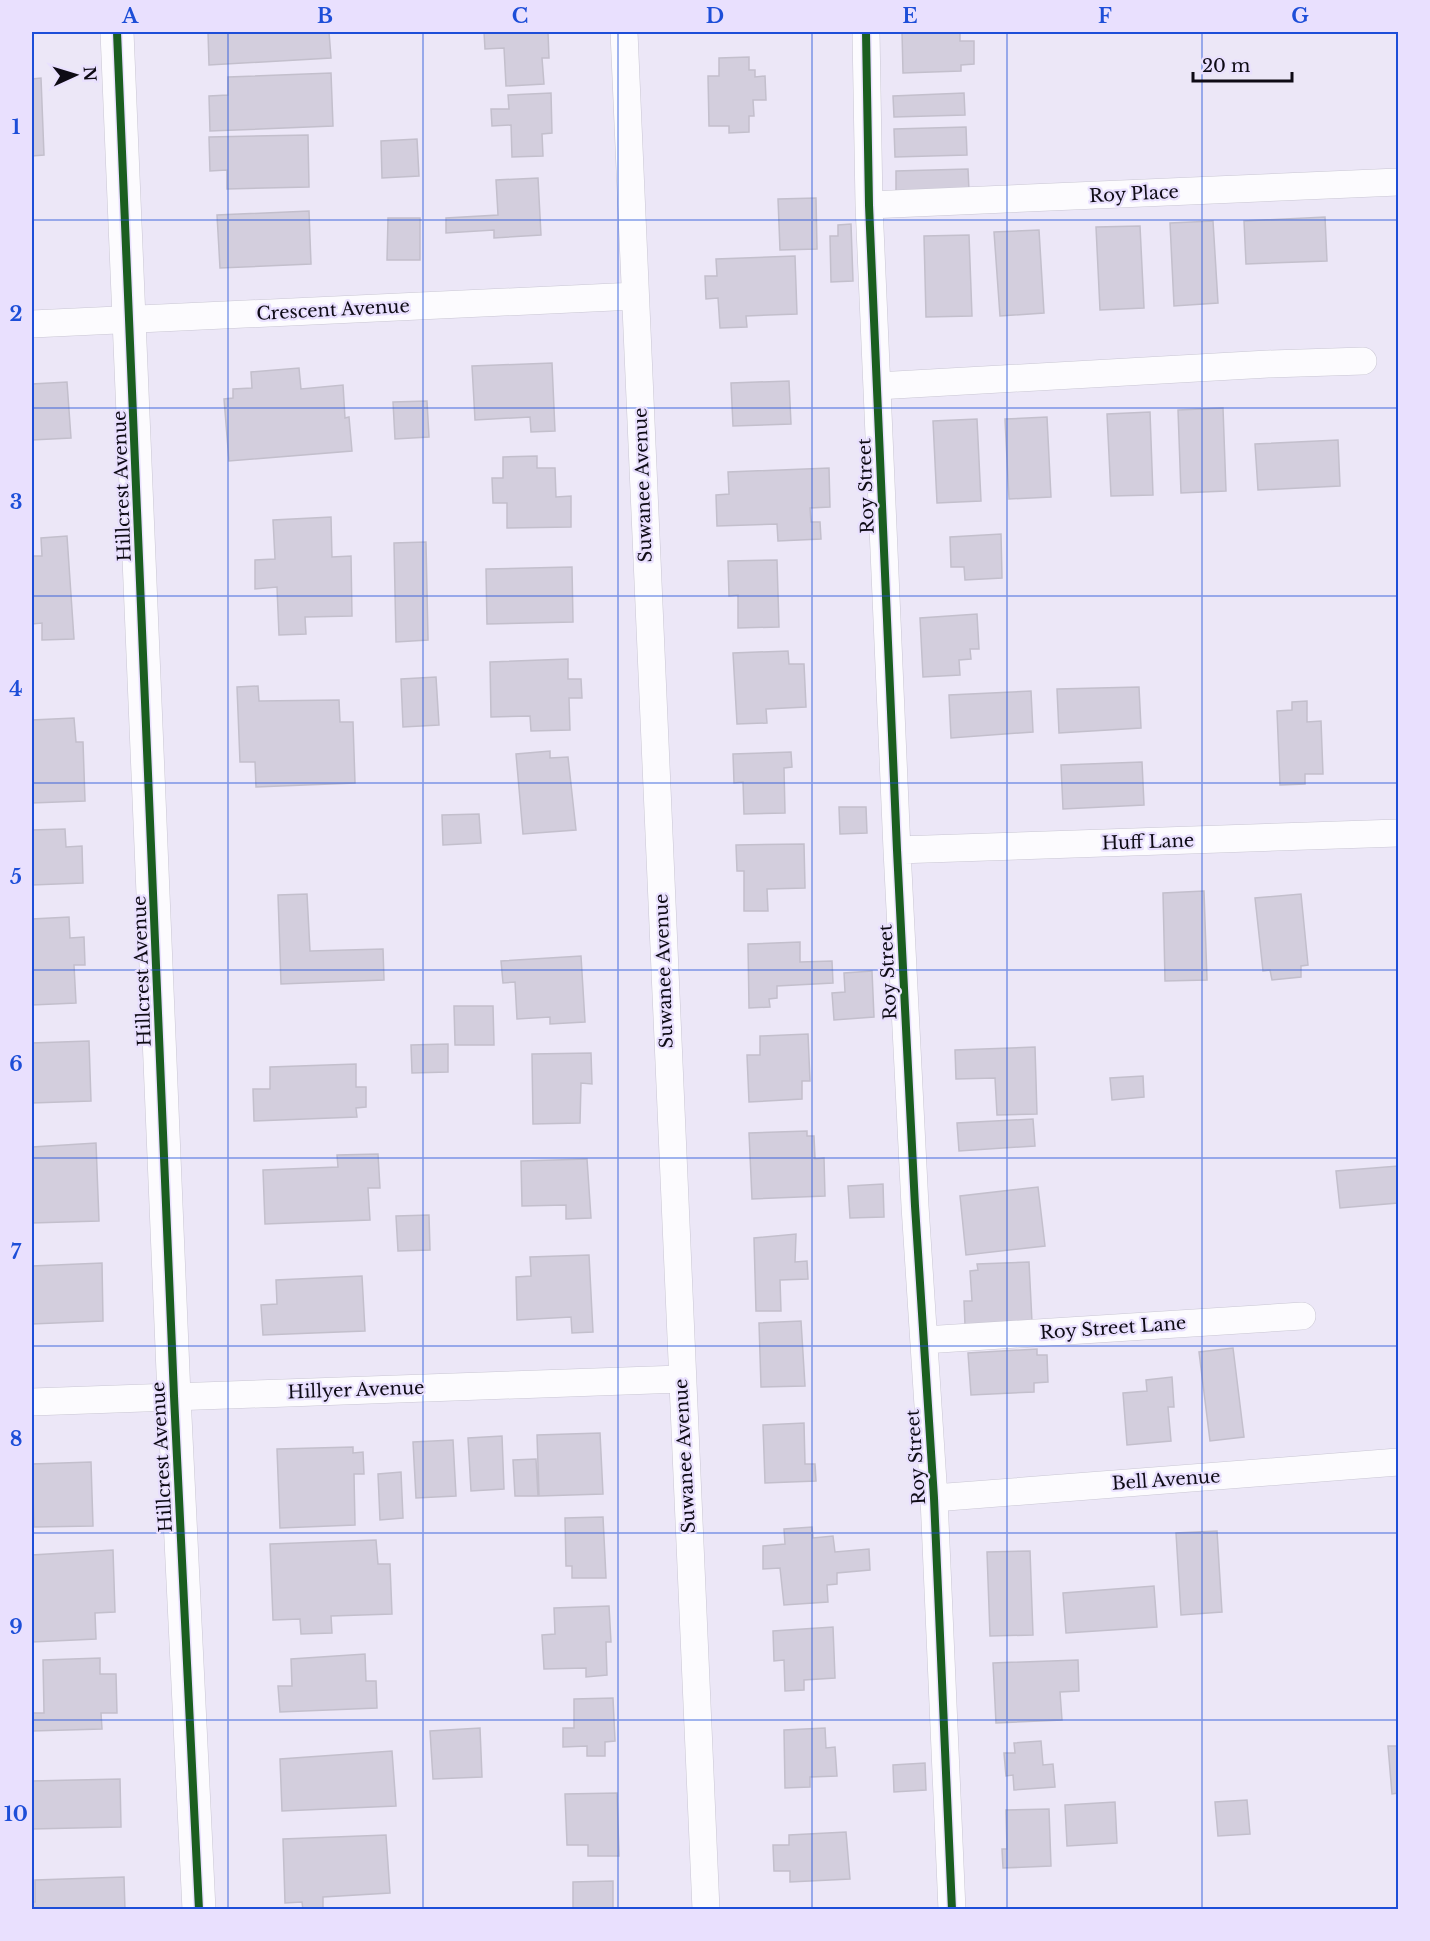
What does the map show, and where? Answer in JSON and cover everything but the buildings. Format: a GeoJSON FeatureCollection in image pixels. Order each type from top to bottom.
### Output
{"type":"FeatureCollection","features":[{"type":"Feature","properties":{"kind":"street","name":"Hillcrest Avenue"},"geometry":{"type":"LineString","coordinates":[[117,32],[174,1396],[199,1910]]}},
{"type":"Feature","properties":{"kind":"street","name":"Suwanee Avenue"},"geometry":{"type":"LineString","coordinates":[[624,32],[705,1910]]}},
{"type":"Feature","properties":{"kind":"street","name":"Roy Street"},"geometry":{"type":"LineString","coordinates":[[867,32],[869,205],[897,850],[934,1498],[952,1910]]}},
{"type":"Feature","properties":{"kind":"street","name":"Roy Place"},"geometry":{"type":"LineString","coordinates":[[869,205],[1398,182]]}},
{"type":"Feature","properties":{"kind":"street","name":"Crescent Avenue"},"geometry":{"type":"LineString","coordinates":[[32,324],[635,296]]}},
{"type":"Feature","properties":{"kind":"street"},"geometry":{"type":"LineString","coordinates":[[877,386],[1268,364],[1363,361]]}},
{"type":"Feature","properties":{"kind":"street","name":"Huff Lane"},"geometry":{"type":"LineString","coordinates":[[897,850],[1398,833]]}},
{"type":"Feature","properties":{"kind":"street","name":"Roy Street Lane"},"geometry":{"type":"LineString","coordinates":[[924,1340],[1302,1316]]}},
{"type":"Feature","properties":{"kind":"street","name":"Hillyer Avenue"},"geometry":{"type":"LineString","coordinates":[[32,1402],[681,1379]]}},
{"type":"Feature","properties":{"kind":"street","name":"Bell Avenue"},"geometry":{"type":"LineString","coordinates":[[934,1498],[1398,1462]]}},
{"type":"Feature","properties":{"kind":"cycle path"},"geometry":{"type":"LineString","coordinates":[[117,32],[174,1396],[199,1910]]}},
{"type":"Feature","properties":{"kind":"cycle path"},"geometry":{"type":"LineString","coordinates":[[866,32],[869,205],[897,850],[915,1206],[934,1498],[952,1910]]}}]}
